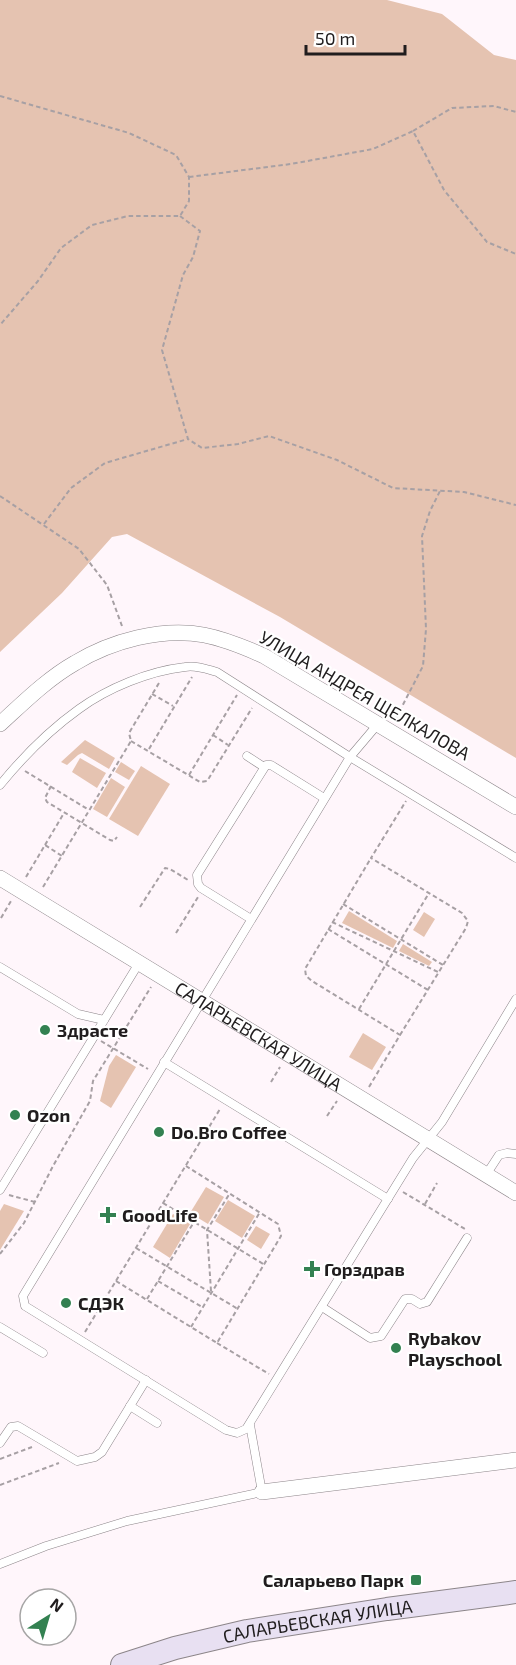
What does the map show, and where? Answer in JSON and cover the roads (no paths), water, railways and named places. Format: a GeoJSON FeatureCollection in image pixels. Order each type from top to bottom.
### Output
{"type":"FeatureCollection","features":[{"type":"Feature","properties":{"kind":"street","name":"УЛИЦА АНДРЕЯ ЩЕЛКАЛОВА"},"geometry":{"type":"LineString","coordinates":[[0,724],[32,695],[75,663],[127,640],[173,632],[202,634],[232,642],[264,656],[516,807]]}},
{"type":"Feature","properties":{"kind":"street","name":"САЛАРЬЕВСКАЯ УЛИЦА"},"geometry":{"type":"LineString","coordinates":[[0,878],[22,883],[158,975],[516,1193]]}},
{"type":"Feature","properties":{"kind":"street"},"geometry":{"type":"LineString","coordinates":[[262,1492],[516,1460]]}},
{"type":"Feature","properties":{"kind":"street","name":"САЛАРЬЕВСКАЯ УЛИЦА"},"geometry":{"type":"LineString","coordinates":[[122,1665],[175,1648],[247,1630],[516,1592]]}},
{"type":"Feature","properties":{"kind":"lane"},"geometry":{"type":"LineString","coordinates":[[0,785],[79,708],[117,687],[186,666],[198,667],[216,672],[516,858]]}},
{"type":"Feature","properties":{"kind":"lane"},"geometry":{"type":"LineString","coordinates":[[383,728],[350,757],[324,798],[23,1296],[25,1306],[226,1430],[242,1431],[250,1425],[388,1198],[413,1158],[442,1122],[516,999]]}},
{"type":"Feature","properties":{"kind":"lane"},"geometry":{"type":"LineString","coordinates":[[247,756],[264,767]]}},
{"type":"Feature","properties":{"kind":"lane"},"geometry":{"type":"LineString","coordinates":[[251,919],[202,888],[198,884],[197,875],[264,767],[271,765],[324,798]]}},
{"type":"Feature","properties":{"kind":"lane"},"geometry":{"type":"LineString","coordinates":[[0,1192],[139,963]]}},
{"type":"Feature","properties":{"kind":"lane"},"geometry":{"type":"LineString","coordinates":[[0,967],[78,1014],[104,1020]]}},
{"type":"Feature","properties":{"kind":"lane"},"geometry":{"type":"LineString","coordinates":[[164,1062],[388,1198]]}},
{"type":"Feature","properties":{"kind":"lane"},"geometry":{"type":"LineString","coordinates":[[486,1175],[500,1155],[516,1154]]}},
{"type":"Feature","properties":{"kind":"lane"},"geometry":{"type":"LineString","coordinates":[[322,1307],[370,1338],[378,1338],[405,1299],[412,1299],[420,1304],[426,1302],[467,1234]]}},
{"type":"Feature","properties":{"kind":"lane"},"geometry":{"type":"LineString","coordinates":[[0,1327],[43,1353]]}},
{"type":"Feature","properties":{"kind":"lane"},"geometry":{"type":"LineString","coordinates":[[0,1443],[14,1426],[23,1428],[73,1458],[84,1461],[100,1454],[146,1380]]}},
{"type":"Feature","properties":{"kind":"lane"},"geometry":{"type":"LineString","coordinates":[[130,1406],[157,1423]]}},
{"type":"Feature","properties":{"kind":"lane"},"geometry":{"type":"LineString","coordinates":[[0,1564],[46,1546],[127,1521],[262,1492],[250,1425]]}},
{"type":"Feature","properties":{"kind":"place","name":"Здрасте"},"geometry":{"type":"Point","coordinates":[45,1030]}},
{"type":"Feature","properties":{"kind":"place","name":"Ozon"},"geometry":{"type":"Point","coordinates":[15,1115]}},
{"type":"Feature","properties":{"kind":"place","name":"Do.Bro Coffee"},"geometry":{"type":"Point","coordinates":[159,1132]}},
{"type":"Feature","properties":{"kind":"place","name":"GoodLife"},"geometry":{"type":"Point","coordinates":[108,1215]}},
{"type":"Feature","properties":{"kind":"place","name":"Горздрав"},"geometry":{"type":"Point","coordinates":[312,1269]}},
{"type":"Feature","properties":{"kind":"place","name":"СДЭК"},"geometry":{"type":"Point","coordinates":[66,1303]}},
{"type":"Feature","properties":{"kind":"place","name":"Rybakov Playschool"},"geometry":{"type":"Point","coordinates":[396,1348]}},
{"type":"Feature","properties":{"kind":"place","name":"Саларьево Парк"},"geometry":{"type":"Point","coordinates":[416,1580]}}]}
